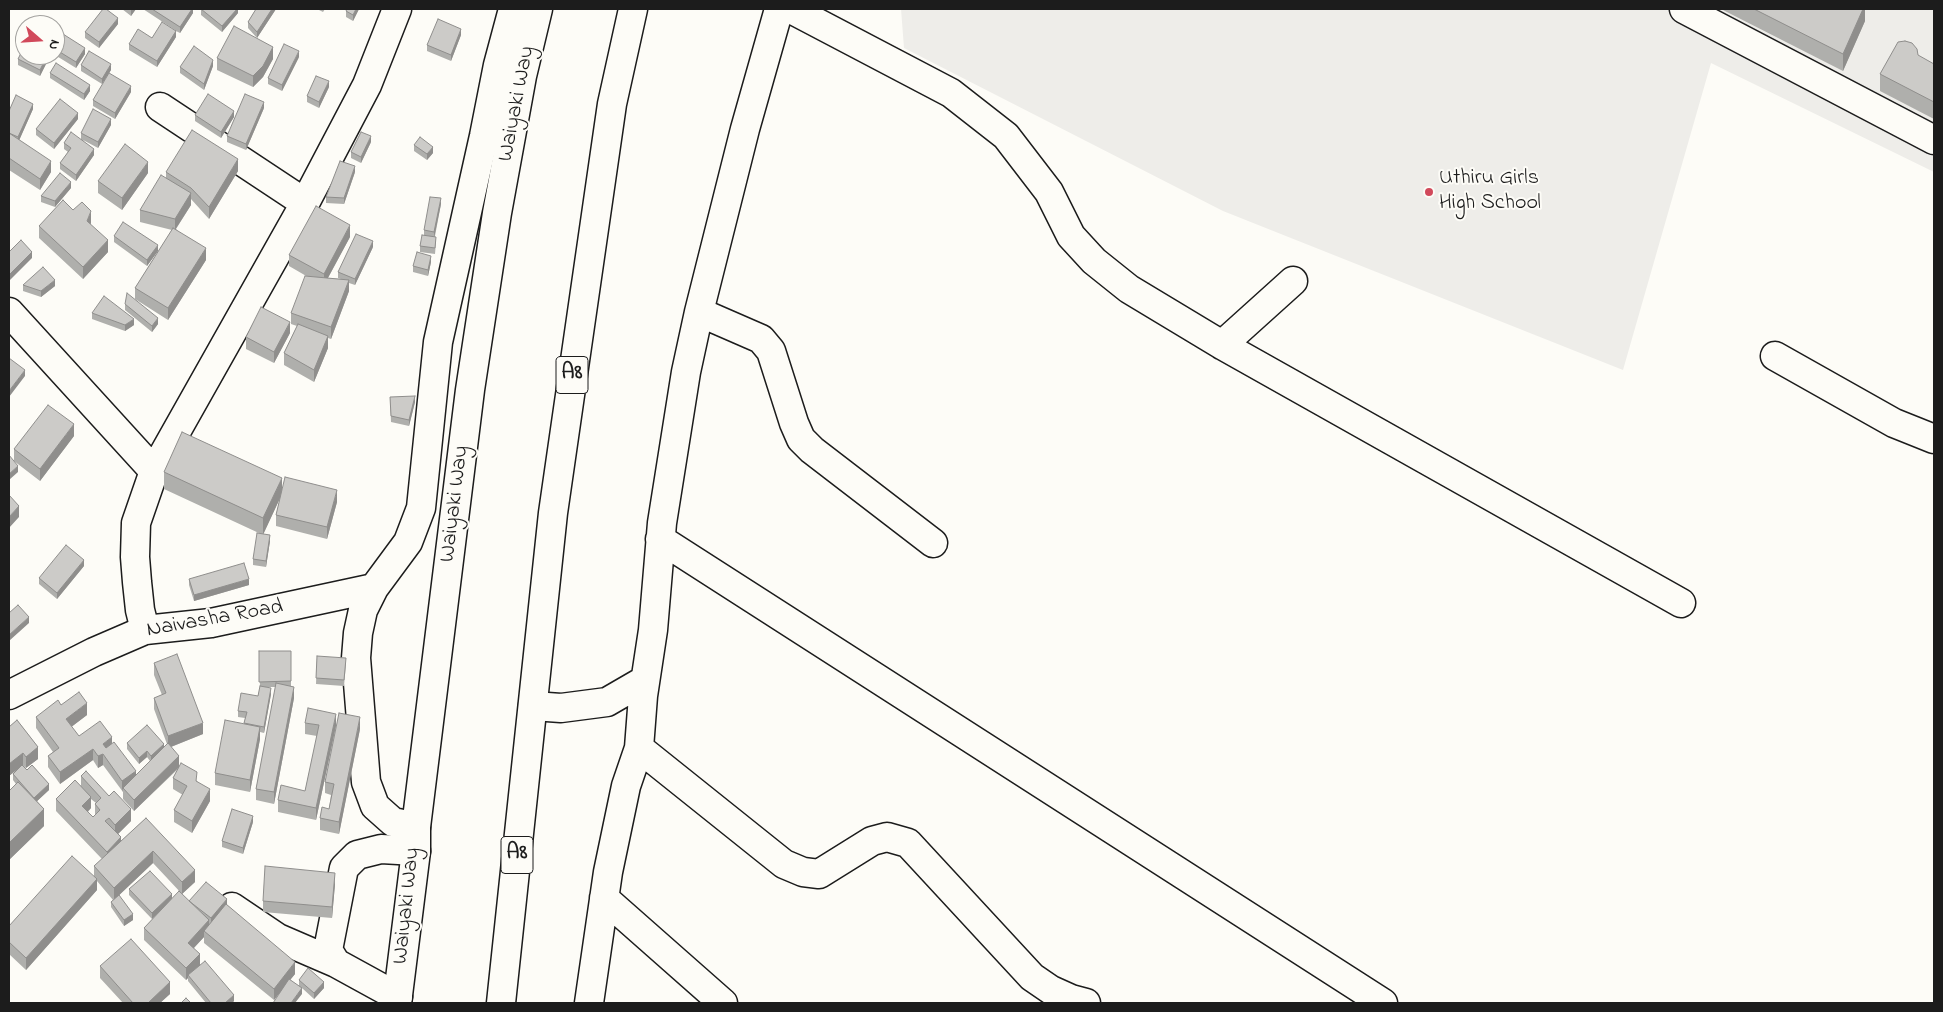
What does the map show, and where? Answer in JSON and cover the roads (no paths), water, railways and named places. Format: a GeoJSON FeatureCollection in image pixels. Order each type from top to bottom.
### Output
{"type":"FeatureCollection","features":[{"type":"Feature","properties":{"kind":"main road"},"geometry":{"type":"LineString","coordinates":[[146,630],[140,610],[137,582],[135,557],[136,523],[154,471],[305,203],[367,84],[397,9]]}},
{"type":"Feature","properties":{"kind":"main road"},"geometry":{"type":"LineString","coordinates":[[416,839],[375,806],[366,782],[356,658],[358,633],[363,610],[374,588],[408,542],[421,508],[438,342],[498,65],[513,9]]}},
{"type":"Feature","properties":{"kind":"main road","name":"Waiyaki Way"},"geometry":{"type":"LineString","coordinates":[[397,1000],[470,390],[497,213],[522,76],[538,9]]}},
{"type":"Feature","properties":{"kind":"main road","name":"A8"},"geometry":{"type":"LineString","coordinates":[[501,1003],[553,513],[612,104],[633,9]]}},
{"type":"Feature","properties":{"kind":"main road"},"geometry":{"type":"LineString","coordinates":[[589,1003],[604,898],[626,786],[639,748],[660,539],[686,372],[699,312],[745,129],[779,9]]}},
{"type":"Feature","properties":{"kind":"main road"},"geometry":{"type":"LineString","coordinates":[[791,9],[951,93],[1006,136],[1049,192],[1071,236],[1094,261],[1129,289],[1222,345],[1682,603]]}},
{"type":"Feature","properties":{"kind":"main road"},"geometry":{"type":"LineString","coordinates":[[1684,9],[1934,140]]}},
{"type":"Feature","properties":{"kind":"main road"},"geometry":{"type":"LineString","coordinates":[[160,107],[305,203]]}},
{"type":"Feature","properties":{"kind":"main road"},"geometry":{"type":"LineString","coordinates":[[1222,345],[1293,281]]}},
{"type":"Feature","properties":{"kind":"main road"},"geometry":{"type":"LineString","coordinates":[[9,312],[154,471]]}},
{"type":"Feature","properties":{"kind":"main road"},"geometry":{"type":"LineString","coordinates":[[699,312],[760,339],[771,351],[801,439],[812,450],[933,543]]}},
{"type":"Feature","properties":{"kind":"main road"},"geometry":{"type":"LineString","coordinates":[[1775,356],[1894,423],[1934,439]]}},
{"type":"Feature","properties":{"kind":"main road"},"geometry":{"type":"LineString","coordinates":[[660,539],[1383,1003]]}},
{"type":"Feature","properties":{"kind":"main road","name":"Naivasha Road"},"geometry":{"type":"LineString","coordinates":[[9,694],[94,652],[146,630],[211,623],[374,588]]}},
{"type":"Feature","properties":{"kind":"main road"},"geometry":{"type":"LineString","coordinates":[[533,706],[570,707],[607,702],[645,680]]}},
{"type":"Feature","properties":{"kind":"main road"},"geometry":{"type":"LineString","coordinates":[[639,748],[784,864],[803,872],[819,874],[872,841],[887,837],[908,843],[1032,977],[1048,997],[1071,999],[1086,1003]]}},
{"type":"Feature","properties":{"kind":"main road"},"geometry":{"type":"LineString","coordinates":[[336,963],[328,950],[344,868],[358,855],[416,839]]}},
{"type":"Feature","properties":{"kind":"main road"},"geometry":{"type":"LineString","coordinates":[[604,898],[723,1003]]}},
{"type":"Feature","properties":{"kind":"main road"},"geometry":{"type":"LineString","coordinates":[[232,907],[278,938],[336,963],[397,1000]]}},
{"type":"Feature","properties":{"kind":"place","name":"Uthiru Girls High School"},"geometry":{"type":"Point","coordinates":[1429,192]}}]}
